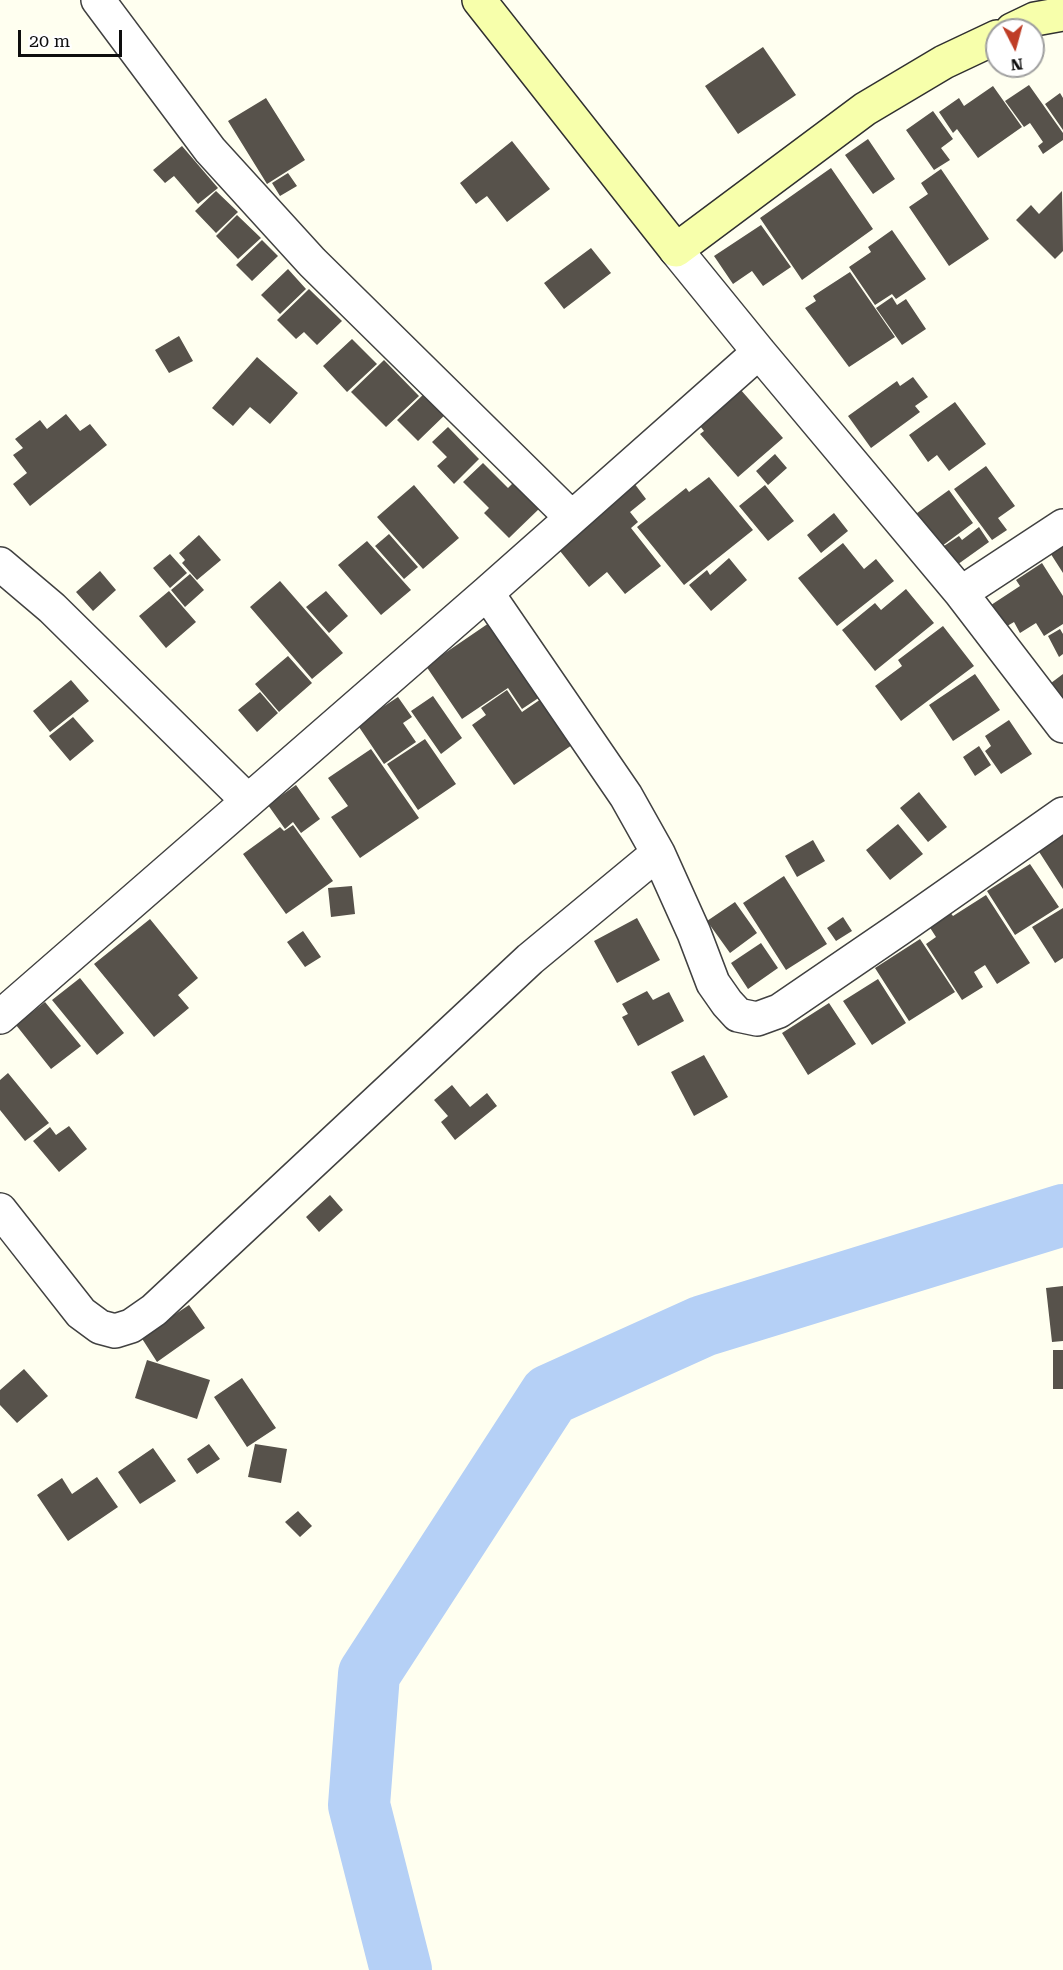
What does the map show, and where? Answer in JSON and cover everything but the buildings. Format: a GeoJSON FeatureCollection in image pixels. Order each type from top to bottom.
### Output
{"type":"FeatureCollection","features":[{"type":"Feature","properties":{"kind":"main road"},"geometry":{"type":"LineString","coordinates":[[479,0],[676,249],[865,109],[944,62],[985,43]]}},
{"type":"Feature","properties":{"kind":"main road"},"geometry":{"type":"LineString","coordinates":[[1041,18],[1063,14]]}},
{"type":"Feature","properties":{"kind":"street"},"geometry":{"type":"LineString","coordinates":[[98,0],[210,150],[312,262],[571,517]]}},
{"type":"Feature","properties":{"kind":"street"},"geometry":{"type":"LineString","coordinates":[[676,249],[961,593],[1063,726]]}},
{"type":"Feature","properties":{"kind":"street"},"geometry":{"type":"LineString","coordinates":[[0,1017],[487,593],[759,351]]}},
{"type":"Feature","properties":{"kind":"street"},"geometry":{"type":"LineString","coordinates":[[961,593],[1063,526]]}},
{"type":"Feature","properties":{"kind":"street"},"geometry":{"type":"LineString","coordinates":[[0,564],[52,608],[248,801]]}},
{"type":"Feature","properties":{"kind":"street"},"geometry":{"type":"LineString","coordinates":[[487,593],[626,796],[658,854],[694,933],[713,983],[738,1015],[757,1019],[779,1011],[1063,814]]}},
{"type":"Feature","properties":{"kind":"street"},"geometry":{"type":"LineString","coordinates":[[0,1210],[81,1313],[100,1327],[115,1331],[131,1326],[154,1310],[530,959],[658,854]]}},
{"type":"Feature","properties":{"kind":"waterway"},"geometry":{"type":"LineString","coordinates":[[401,1970],[359,1805],[369,1674],[550,1395],[703,1326],[1063,1215]]}}]}
